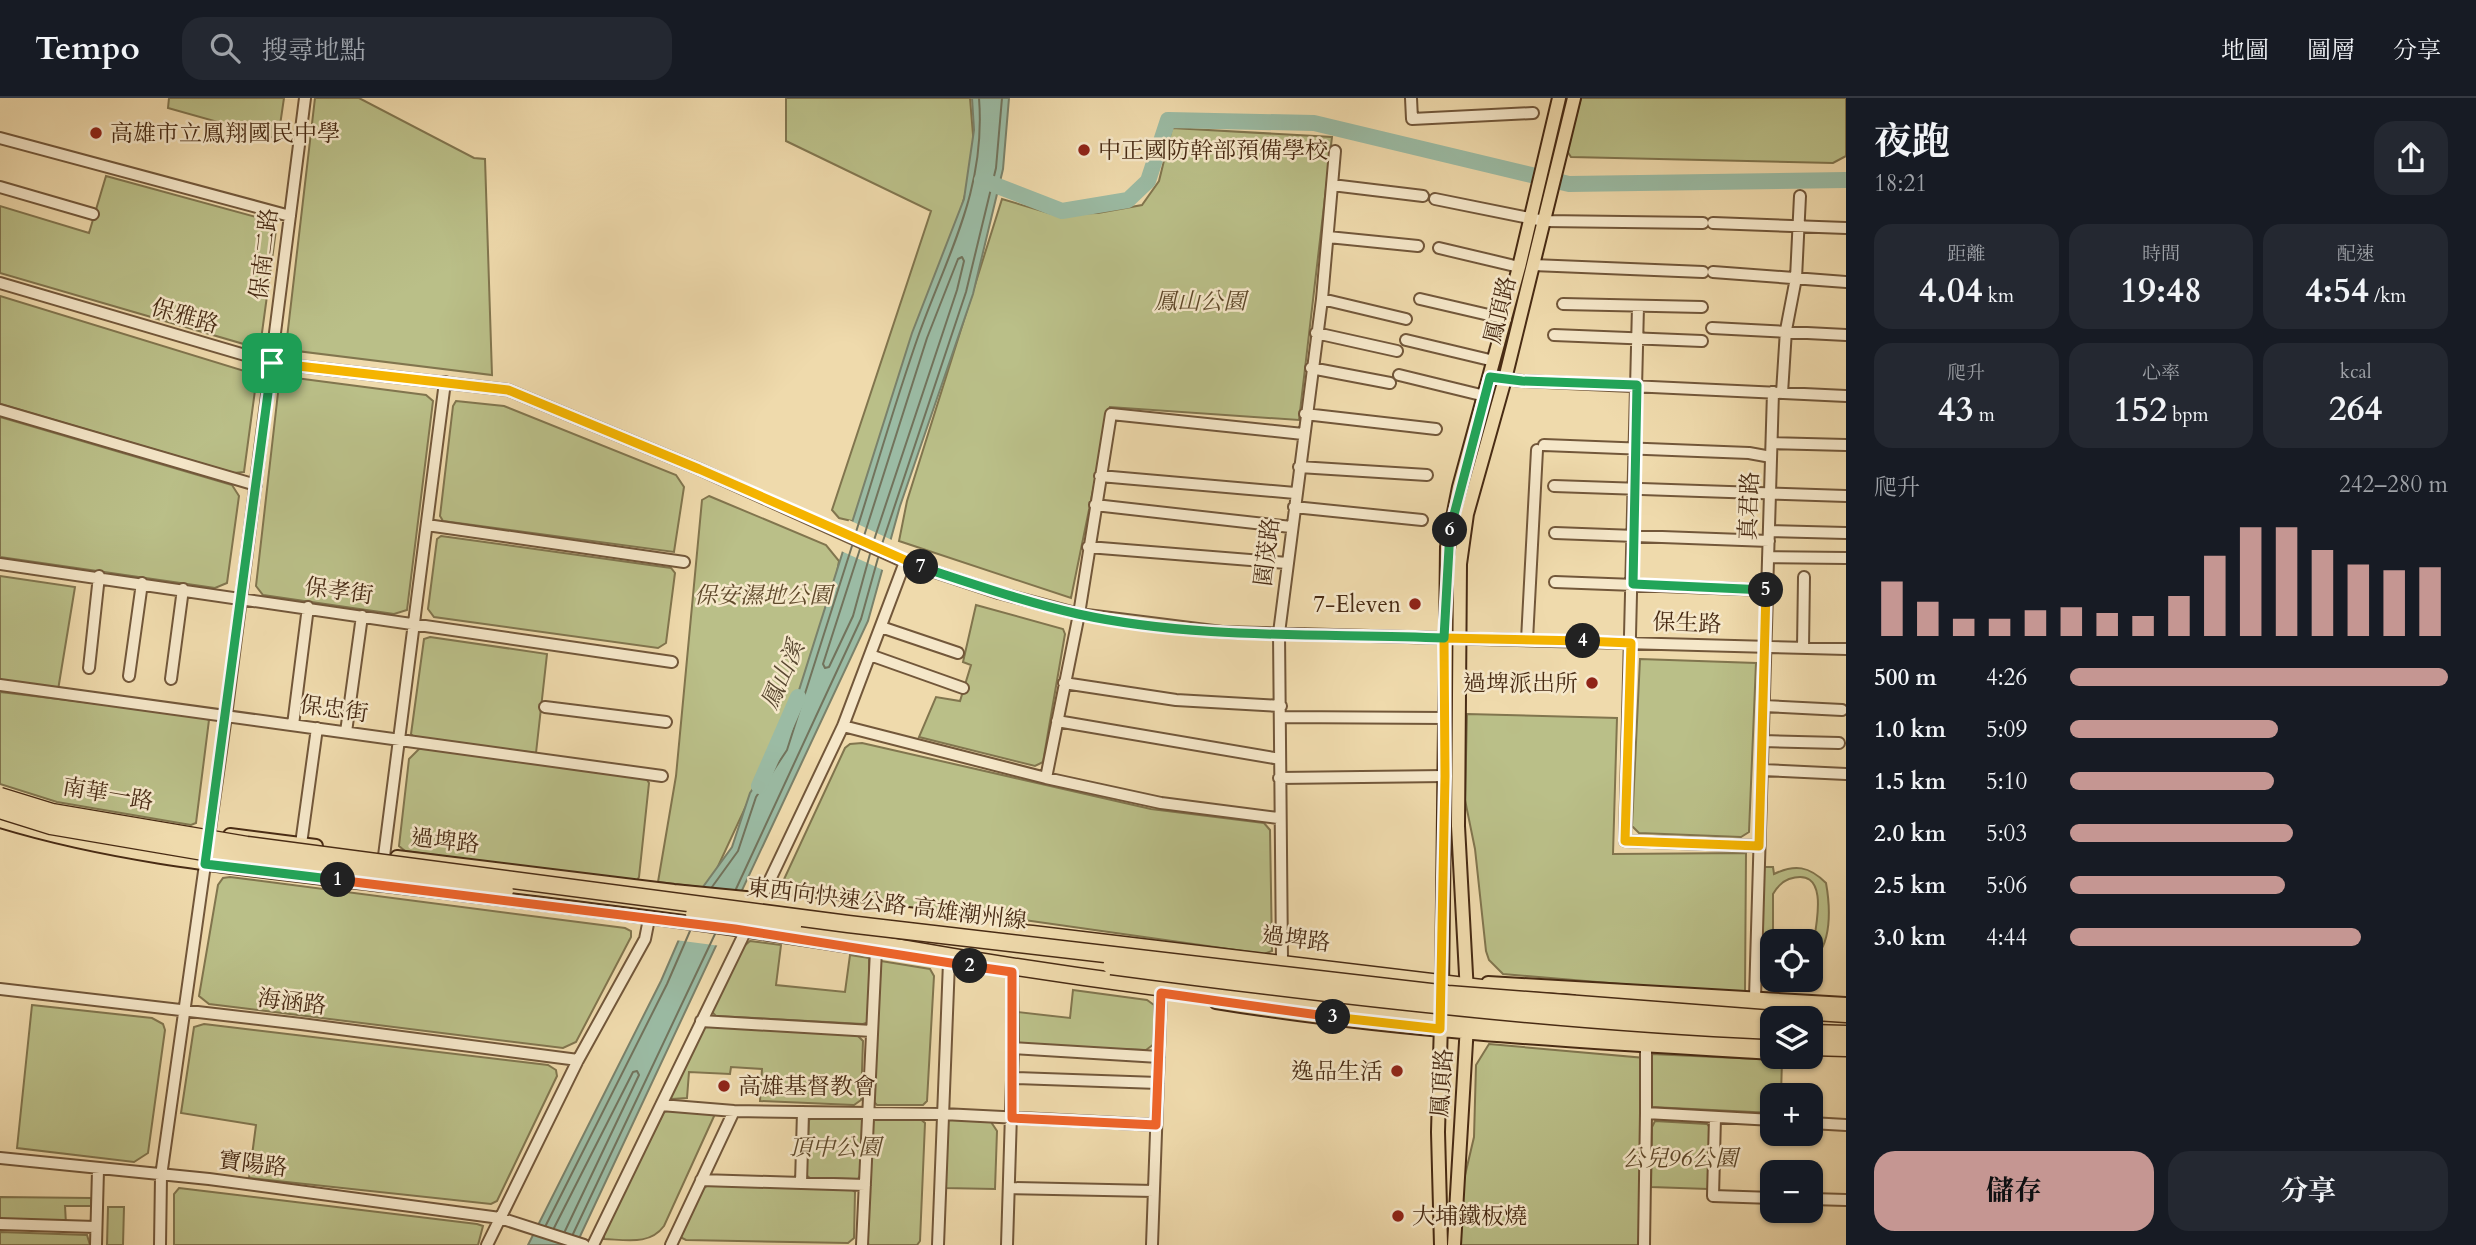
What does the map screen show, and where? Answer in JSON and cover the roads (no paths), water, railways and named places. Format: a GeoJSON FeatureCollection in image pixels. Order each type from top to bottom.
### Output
{"type":"FeatureCollection","features":[{"type":"Feature","properties":{"kind":"highway","name":"東西向快速公路 高雄潮州線"},"geometry":{"type":"LineString","coordinates":[[0,796],[52,812],[247,845],[765,911],[1314,992],[1691,1027],[1760,1030]]}},
{"type":"Feature","properties":{"kind":"highway","name":"東西向快速公路 高雄潮州線"},"geometry":{"type":"LineString","coordinates":[[0,810],[51,826],[245,859],[765,911],[862,926],[1448,995],[1760,1018]]}},
{"type":"Feature","properties":{"kind":"highway"},"geometry":{"type":"LineString","coordinates":[[765,911],[938,924],[1538,994],[1846,1014]]}},
{"type":"Feature","properties":{"kind":"highway"},"geometry":{"type":"LineString","coordinates":[[765,911],[949,956],[1441,1025],[1760,1044]]}},
{"type":"Feature","properties":{"kind":"highway"},"geometry":{"type":"LineString","coordinates":[[1823,1022],[1846,1023]]}},
{"type":"Feature","properties":{"kind":"highway"},"geometry":{"type":"LineString","coordinates":[[1823,1033],[1846,1034]]}},
{"type":"Feature","properties":{"kind":"highway"},"geometry":{"type":"LineString","coordinates":[[1823,1047],[1846,1048]]}},
{"type":"Feature","properties":{"kind":"main road","name":"鳳頂路"},"geometry":{"type":"LineString","coordinates":[[1551,166],[1559,98]]}},
{"type":"Feature","properties":{"kind":"main road","name":"鳳頂路"},"geometry":{"type":"LineString","coordinates":[[1454,1245],[1467,1027],[1458,826],[1460,564],[1467,514],[1533,265],[1544,193],[1574,98]]}},
{"type":"Feature","properties":{"kind":"main road","name":"鳳頂路"},"geometry":{"type":"LineString","coordinates":[[1441,1245],[1444,638],[1452,518],[1519,267],[1538,220]]}},
{"type":"Feature","properties":{"kind":"main road","name":"南華一路"},"geometry":{"type":"LineString","coordinates":[[0,790],[54,806],[211,832]]}},
{"type":"Feature","properties":{"kind":"main road"},"geometry":{"type":"LineString","coordinates":[[0,821],[47,835],[205,864],[746,931],[1272,1011],[1441,1025]]}},
{"type":"Feature","properties":{"kind":"main road","name":"過埤路"},"geometry":{"type":"LineString","coordinates":[[211,832],[384,856],[743,898],[765,911],[1033,926],[1442,981]]}},
{"type":"Feature","properties":{"kind":"main road"},"geometry":{"type":"LineString","coordinates":[[1467,984],[1846,1004]]}},
{"type":"Feature","properties":{"kind":"main road"},"geometry":{"type":"LineString","coordinates":[[1467,1027],[1646,1045],[1760,1052]]}},
{"type":"Feature","properties":{"kind":"main road"},"geometry":{"type":"LineString","coordinates":[[1823,1054],[1846,1055]]}},
{"type":"Feature","properties":{"kind":"street","name":"保南二路"},"geometry":{"type":"LineString","coordinates":[[160,1245],[161,1176],[211,832],[305,98]]}},
{"type":"Feature","properties":{"kind":"street"},"geometry":{"type":"LineString","coordinates":[[1411,98],[1412,119],[1533,113]]}},
{"type":"Feature","properties":{"kind":"street"},"geometry":{"type":"LineString","coordinates":[[0,138],[290,216]]}},
{"type":"Feature","properties":{"kind":"street","name":"園茂路"},"geometry":{"type":"LineString","coordinates":[[1282,959],[1279,634],[1315,333],[1322,299],[1335,152]]}},
{"type":"Feature","properties":{"kind":"street"},"geometry":{"type":"LineString","coordinates":[[1332,185],[1423,196]]}},
{"type":"Feature","properties":{"kind":"street"},"geometry":{"type":"LineString","coordinates":[[0,187],[93,214]]}},
{"type":"Feature","properties":{"kind":"street","name":"真君路"},"geometry":{"type":"LineString","coordinates":[[1755,998],[1771,457],[1786,330],[1796,278],[1800,197]]}},
{"type":"Feature","properties":{"kind":"street"},"geometry":{"type":"LineString","coordinates":[[1435,199],[1538,220],[1846,228]]}},
{"type":"Feature","properties":{"kind":"street"},"geometry":{"type":"LineString","coordinates":[[1328,237],[1418,246]]}},
{"type":"Feature","properties":{"kind":"street"},"geometry":{"type":"LineString","coordinates":[[1439,248],[1519,267]]}},
{"type":"Feature","properties":{"kind":"street"},"geometry":{"type":"LineString","coordinates":[[1533,265],[1708,272],[1846,282]]}},
{"type":"Feature","properties":{"kind":"street","name":"保雅路"},"geometry":{"type":"LineString","coordinates":[[0,283],[272,363],[508,390],[699,469],[905,562]]}},
{"type":"Feature","properties":{"kind":"street"},"geometry":{"type":"LineString","coordinates":[[1322,299],[1406,319]]}},
{"type":"Feature","properties":{"kind":"street"},"geometry":{"type":"LineString","coordinates":[[1420,299],[1506,319]]}},
{"type":"Feature","properties":{"kind":"street"},"geometry":{"type":"LineString","coordinates":[[1563,304],[1702,307]]}},
{"type":"Feature","properties":{"kind":"street"},"geometry":{"type":"LineString","coordinates":[[1638,306],[1637,449],[1625,841],[1759,846]]}},
{"type":"Feature","properties":{"kind":"street"},"geometry":{"type":"LineString","coordinates":[[1712,328],[1846,335]]}},
{"type":"Feature","properties":{"kind":"street"},"geometry":{"type":"LineString","coordinates":[[1315,333],[1397,351]]}},
{"type":"Feature","properties":{"kind":"street"},"geometry":{"type":"LineString","coordinates":[[1554,335],[1702,341]]}},
{"type":"Feature","properties":{"kind":"street"},"geometry":{"type":"LineString","coordinates":[[1406,340],[1494,361]]}},
{"type":"Feature","properties":{"kind":"street"},"geometry":{"type":"LineString","coordinates":[[1311,368],[1390,383]]}},
{"type":"Feature","properties":{"kind":"street"},"geometry":{"type":"LineString","coordinates":[[1399,375],[1485,396]]}},
{"type":"Feature","properties":{"kind":"street"},"geometry":{"type":"LineString","coordinates":[[1490,377],[1846,396]]}},
{"type":"Feature","properties":{"kind":"street"},"geometry":{"type":"LineString","coordinates":[[384,856],[445,382]]}},
{"type":"Feature","properties":{"kind":"street"},"geometry":{"type":"LineString","coordinates":[[0,410],[256,485]]}},
{"type":"Feature","properties":{"kind":"street"},"geometry":{"type":"LineString","coordinates":[[1046,778],[1079,614],[1111,414],[1303,434]]}},
{"type":"Feature","properties":{"kind":"street"},"geometry":{"type":"LineString","coordinates":[[1305,414],[1436,429]]}},
{"type":"Feature","properties":{"kind":"street"},"geometry":{"type":"LineString","coordinates":[[1772,443],[1846,445]]}},
{"type":"Feature","properties":{"kind":"street"},"geometry":{"type":"LineString","coordinates":[[1527,640],[1541,448],[1637,449],[1771,457]]}},
{"type":"Feature","properties":{"kind":"street"},"geometry":{"type":"LineString","coordinates":[[1298,467],[1427,475]]}},
{"type":"Feature","properties":{"kind":"street"},"geometry":{"type":"LineString","coordinates":[[1100,476],[1295,493]]}},
{"type":"Feature","properties":{"kind":"street"},"geometry":{"type":"LineString","coordinates":[[1554,486],[1846,496]]}},
{"type":"Feature","properties":{"kind":"street"},"geometry":{"type":"LineString","coordinates":[[1095,505],[1291,527]]}},
{"type":"Feature","properties":{"kind":"street"},"geometry":{"type":"LineString","coordinates":[[1294,507],[1422,520]]}},
{"type":"Feature","properties":{"kind":"street"},"geometry":{"type":"LineString","coordinates":[[427,525],[684,562]]}},
{"type":"Feature","properties":{"kind":"street"},"geometry":{"type":"LineString","coordinates":[[1555,534],[1769,536],[1846,533]]}},
{"type":"Feature","properties":{"kind":"street"},"geometry":{"type":"LineString","coordinates":[[1088,547],[1287,563]]}},
{"type":"Feature","properties":{"kind":"street"},"geometry":{"type":"LineString","coordinates":[[1768,556],[1846,558]]}},
{"type":"Feature","properties":{"kind":"street"},"geometry":{"type":"LineString","coordinates":[[593,1245],[746,931],[765,911],[843,726],[905,562]]}},
{"type":"Feature","properties":{"kind":"street","name":"保生路"},"geometry":{"type":"LineString","coordinates":[[905,562],[999,593],[1079,614],[1163,626],[1279,634],[1846,649]]}},
{"type":"Feature","properties":{"kind":"street","name":"保孝街"},"geometry":{"type":"LineString","coordinates":[[0,564],[99,576],[672,662]]}},
{"type":"Feature","properties":{"kind":"street"},"geometry":{"type":"LineString","coordinates":[[89,668],[99,576]]}},
{"type":"Feature","properties":{"kind":"street"},"geometry":{"type":"LineString","coordinates":[[1803,648],[1804,578]]}},
{"type":"Feature","properties":{"kind":"street"},"geometry":{"type":"LineString","coordinates":[[1555,582],[1767,590]]}},
{"type":"Feature","properties":{"kind":"street"},"geometry":{"type":"LineString","coordinates":[[129,676],[142,583]]}},
{"type":"Feature","properties":{"kind":"street"},"geometry":{"type":"LineString","coordinates":[[171,679],[183,589]]}},
{"type":"Feature","properties":{"kind":"street"},"geometry":{"type":"LineString","coordinates":[[293,725],[308,607]]}},
{"type":"Feature","properties":{"kind":"street"},"geometry":{"type":"LineString","coordinates":[[346,732],[362,615]]}},
{"type":"Feature","properties":{"kind":"street"},"geometry":{"type":"LineString","coordinates":[[881,627],[958,653]]}},
{"type":"Feature","properties":{"kind":"street"},"geometry":{"type":"LineString","coordinates":[[870,655],[963,688]]}},
{"type":"Feature","properties":{"kind":"street"},"geometry":{"type":"LineString","coordinates":[[1064,683],[1176,700],[1281,711],[1445,718]]}},
{"type":"Feature","properties":{"kind":"street","name":"保忠街"},"geometry":{"type":"LineString","coordinates":[[0,685],[662,776]]}},
{"type":"Feature","properties":{"kind":"street"},"geometry":{"type":"LineString","coordinates":[[1764,706],[1842,710]]}},
{"type":"Feature","properties":{"kind":"street"},"geometry":{"type":"LineString","coordinates":[[545,707],[666,722]]}},
{"type":"Feature","properties":{"kind":"street"},"geometry":{"type":"LineString","coordinates":[[1057,722],[1280,758]]}},
{"type":"Feature","properties":{"kind":"street"},"geometry":{"type":"LineString","coordinates":[[843,726],[1046,778],[1161,803],[1279,818]]}},
{"type":"Feature","properties":{"kind":"street"},"geometry":{"type":"LineString","coordinates":[[301,844],[317,728]]}},
{"type":"Feature","properties":{"kind":"street"},"geometry":{"type":"LineString","coordinates":[[1763,741],[1839,743]]}},
{"type":"Feature","properties":{"kind":"street"},"geometry":{"type":"LineString","coordinates":[[1762,770],[1846,774]]}},
{"type":"Feature","properties":{"kind":"street"},"geometry":{"type":"LineString","coordinates":[[1279,778],[1445,776]]}},
{"type":"Feature","properties":{"kind":"street"},"geometry":{"type":"LineString","coordinates":[[487,1245],[578,1060],[645,939],[649,919]]}},
{"type":"Feature","properties":{"kind":"street"},"geometry":{"type":"LineString","coordinates":[[862,1245],[876,950]]}},
{"type":"Feature","properties":{"kind":"street"},"geometry":{"type":"LineString","coordinates":[[938,1245],[949,962]]}},
{"type":"Feature","properties":{"kind":"street"},"geometry":{"type":"LineString","coordinates":[[1007,1245],[1013,1078],[1012,972]]}},
{"type":"Feature","properties":{"kind":"street","name":"海涵路"},"geometry":{"type":"LineString","coordinates":[[0,989],[578,1060]]}},
{"type":"Feature","properties":{"kind":"street"},"geometry":{"type":"LineString","coordinates":[[1152,1245],[1161,993]]}},
{"type":"Feature","properties":{"kind":"street"},"geometry":{"type":"LineString","coordinates":[[701,1021],[872,1031]]}},
{"type":"Feature","properties":{"kind":"street"},"geometry":{"type":"LineString","coordinates":[[1644,1245],[1646,1045]]}},
{"type":"Feature","properties":{"kind":"street"},"geometry":{"type":"LineString","coordinates":[[1013,1048],[1159,1057]]}},
{"type":"Feature","properties":{"kind":"street"},"geometry":{"type":"LineString","coordinates":[[1013,1078],[1158,1083]]}},
{"type":"Feature","properties":{"kind":"street"},"geometry":{"type":"LineString","coordinates":[[661,1105],[734,1111],[943,1114],[1156,1125]]}},
{"type":"Feature","properties":{"kind":"street"},"geometry":{"type":"LineString","coordinates":[[671,1245],[734,1111]]}},
{"type":"Feature","properties":{"kind":"street"},"geometry":{"type":"LineString","coordinates":[[801,1183],[803,1112]]}},
{"type":"Feature","properties":{"kind":"street"},"geometry":{"type":"LineString","coordinates":[[1646,1113],[1760,1119]]}},
{"type":"Feature","properties":{"kind":"street"},"geometry":{"type":"LineString","coordinates":[[1715,1116],[1713,1196],[1760,1198]]}},
{"type":"Feature","properties":{"kind":"street"},"geometry":{"type":"LineString","coordinates":[[1823,1123],[1846,1125]]}},
{"type":"Feature","properties":{"kind":"street","name":"寶陽路"},"geometry":{"type":"LineString","coordinates":[[0,1158],[209,1180],[500,1218],[584,1245]]}},
{"type":"Feature","properties":{"kind":"street"},"geometry":{"type":"LineString","coordinates":[[96,1245],[98,1170]]}},
{"type":"Feature","properties":{"kind":"street"},"geometry":{"type":"LineString","coordinates":[[701,1180],[865,1185]]}},
{"type":"Feature","properties":{"kind":"street"},"geometry":{"type":"LineString","coordinates":[[1010,1188],[1154,1191]]}},
{"type":"Feature","properties":{"kind":"street"},"geometry":{"type":"LineString","coordinates":[[1823,1199],[1846,1200]]}},
{"type":"Feature","properties":{"kind":"street"},"geometry":{"type":"LineString","coordinates":[[0,1224],[95,1227]]}},
{"type":"Feature","properties":{"kind":"water"},"geometry":{"type":"Polygon","coordinates":[[[972,98],[1009,98],[1003,169],[973,294],[900,506],[868,621],[576,1245],[528,1245],[661,981],[700,891],[732,847],[750,793],[781,747],[912,333],[964,199],[974,130],[972,98]]]}},
{"type":"Feature","properties":{"kind":"waterway"},"geometry":{"type":"LineString","coordinates":[[982,180],[1062,211],[1128,200],[1148,181],[1168,120],[1314,123],[1569,184],[1846,180]]}},
{"type":"Feature","properties":{"kind":"waterway","name":"鳳山溪"},"geometry":{"type":"LineString","coordinates":[[759,786],[798,697]]}},
{"type":"Feature","properties":{"kind":"place","name":"高雄市立鳳翔國民中學"},"geometry":{"type":"Point","coordinates":[96,133]}},
{"type":"Feature","properties":{"kind":"place","name":"中正國防幹部預備學校"},"geometry":{"type":"Point","coordinates":[1084,150]}},
{"type":"Feature","properties":{"kind":"place","name":"7-Eleven"},"geometry":{"type":"Point","coordinates":[1415,604]}},
{"type":"Feature","properties":{"kind":"place","name":"過埤派出所"},"geometry":{"type":"Point","coordinates":[1592,683]}},
{"type":"Feature","properties":{"kind":"place","name":"逸品生活"},"geometry":{"type":"Point","coordinates":[1397,1071]}},
{"type":"Feature","properties":{"kind":"place","name":"高雄基督教會"},"geometry":{"type":"Point","coordinates":[724,1086]}},
{"type":"Feature","properties":{"kind":"place","name":"大埔鐵板燒"},"geometry":{"type":"Point","coordinates":[1398,1216]}},
{"type":"Feature","properties":{"kind":"park label","name":"鳳山公園"},"geometry":{"type":"Point","coordinates":[1200,301]}},
{"type":"Feature","properties":{"kind":"park label","name":"保安濕地公園"},"geometry":{"type":"Point","coordinates":[763,595]}},
{"type":"Feature","properties":{"kind":"park label","name":"頂中公園"},"geometry":{"type":"Point","coordinates":[835,1147]}},
{"type":"Feature","properties":{"kind":"park label","name":"公兒96公園"},"geometry":{"type":"Point","coordinates":[1680,1158]}}]}
